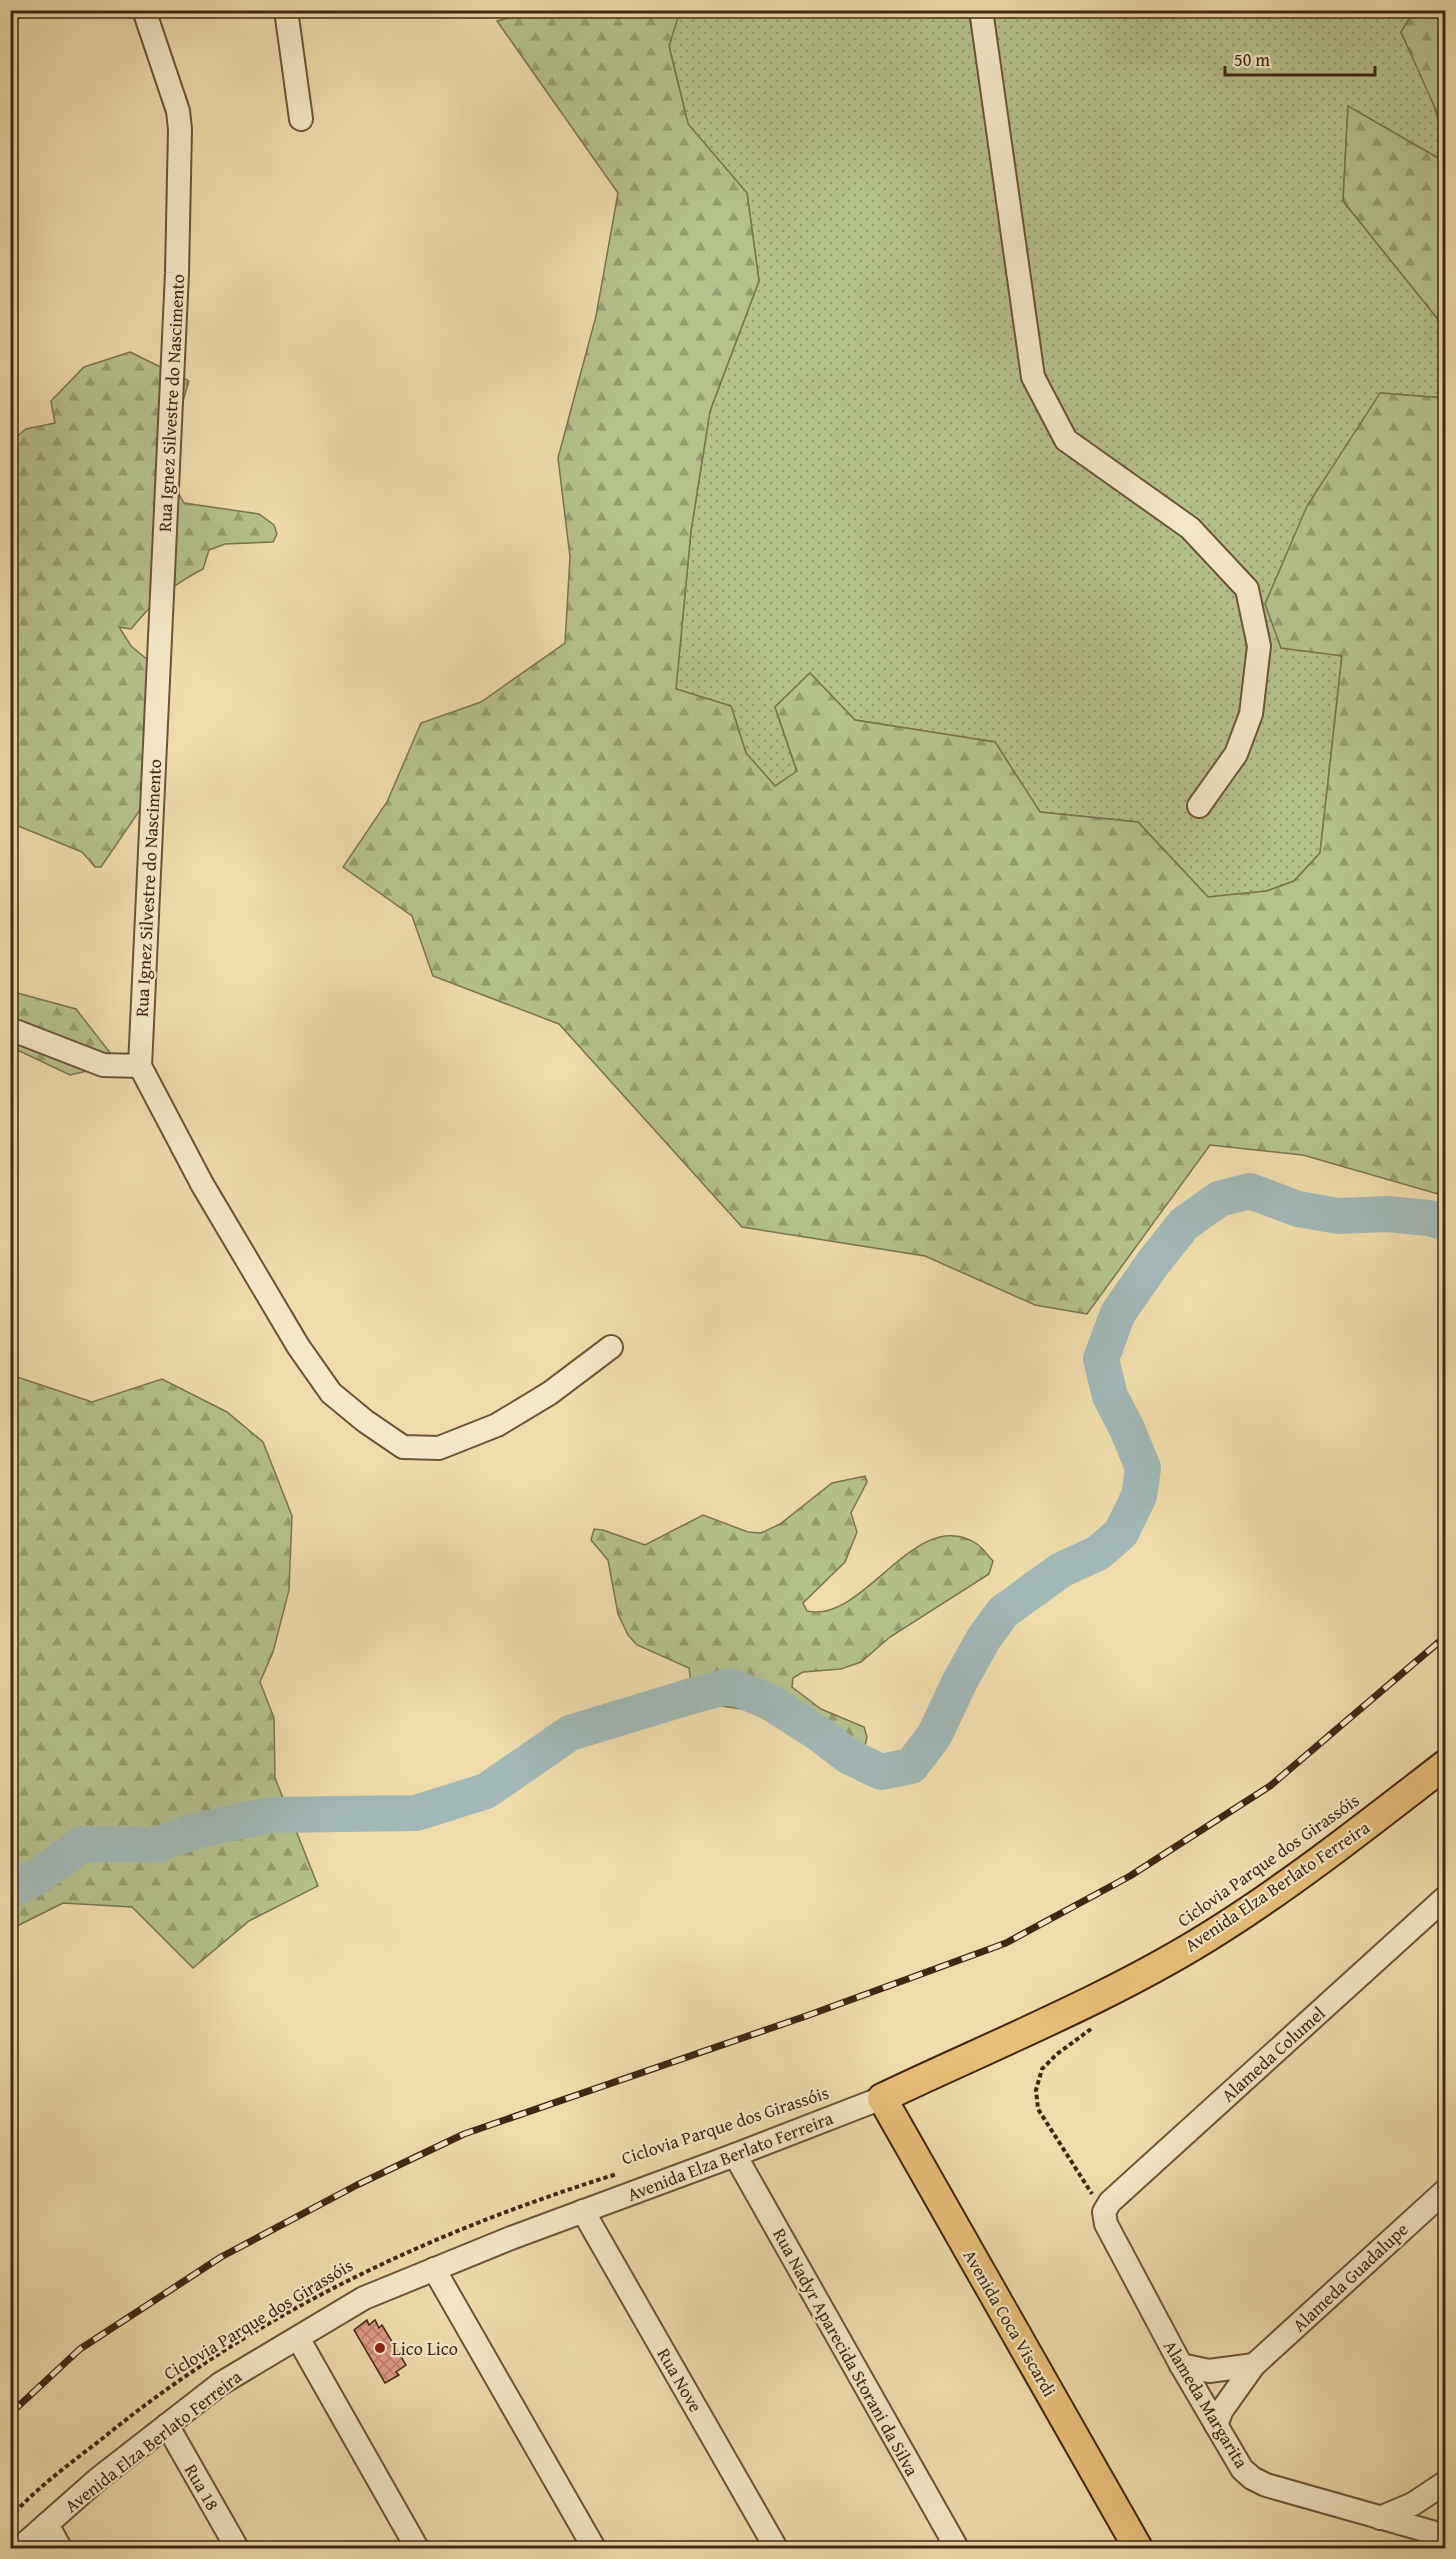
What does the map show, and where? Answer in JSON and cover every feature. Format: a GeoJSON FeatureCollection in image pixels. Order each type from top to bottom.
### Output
{"type":"FeatureCollection","features":[{"type":"Feature","properties":{"kind":"main road","name":"Avenida Elza Berlato Ferreira"},"geometry":{"type":"LineString","coordinates":[[882,2098],[1126,1982],[1219,1930],[1353,1836],[1446,1764]]}},
{"type":"Feature","properties":{"kind":"main road","name":"Avenida Coca Viscardi"},"geometry":{"type":"LineString","coordinates":[[882,2098],[1138,2548]]}},
{"type":"Feature","properties":{"kind":"street","name":"Rua Ignez Silvestre do Nascimento"},"geometry":{"type":"LineString","coordinates":[[140,1065],[177,285],[180,129],[178,111],[144,10]]}},
{"type":"Feature","properties":{"kind":"street"},"geometry":{"type":"LineString","coordinates":[[286,10],[301,118]]}},
{"type":"Feature","properties":{"kind":"street"},"geometry":{"type":"LineString","coordinates":[[981,10],[1033,377],[1066,440],[1190,528],[1247,589],[1259,645],[1251,714],[1236,754],[1199,806]]}},
{"type":"Feature","properties":{"kind":"street"},"geometry":{"type":"LineString","coordinates":[[10,1029],[103,1065],[140,1065],[202,1185],[298,1346],[331,1393],[365,1421],[403,1447],[439,1448],[497,1425],[549,1394],[611,1347]]}},
{"type":"Feature","properties":{"kind":"street","name":"Alameda Columel"},"geometry":{"type":"LineString","coordinates":[[1104,2212],[1119,2194],[1446,1897]]}},
{"type":"Feature","properties":{"kind":"street","name":"Avenida Elza Berlato Ferreira"},"geometry":{"type":"LineString","coordinates":[[23,2547],[98,2479],[220,2384],[364,2298],[584,2211],[735,2156],[882,2098]]}},
{"type":"Feature","properties":{"kind":"street","name":"Rua Nadyr Aparecida Storani da Silva"},"geometry":{"type":"LineString","coordinates":[[735,2156],[957,2548]]}},
{"type":"Feature","properties":{"kind":"street","name":"Alameda Guadalupe"},"geometry":{"type":"LineString","coordinates":[[1216,2425],[1222,2410],[1254,2365],[1446,2190]]}},
{"type":"Feature","properties":{"kind":"street","name":"Rua Nove"},"geometry":{"type":"LineString","coordinates":[[584,2211],[776,2548]]}},
{"type":"Feature","properties":{"kind":"street","name":"Alameda Margarita"},"geometry":{"type":"LineString","coordinates":[[1104,2212],[1106,2224],[1181,2366],[1242,2469],[1252,2478],[1266,2485],[1446,2536]]}},
{"type":"Feature","properties":{"kind":"street"},"geometry":{"type":"LineString","coordinates":[[434,2270],[594,2548]]}},
{"type":"Feature","properties":{"kind":"street"},"geometry":{"type":"LineString","coordinates":[[298,2338],[417,2548]]}},
{"type":"Feature","properties":{"kind":"street"},"geometry":{"type":"LineString","coordinates":[[1181,2366],[1209,2371],[1254,2365]]}},
{"type":"Feature","properties":{"kind":"street","name":"Rua 18"},"geometry":{"type":"LineString","coordinates":[[166,2426],[237,2548]]}},
{"type":"Feature","properties":{"kind":"street"},"geometry":{"type":"LineString","coordinates":[[1380,2518],[1413,2504],[1446,2482]]}},
{"type":"Feature","properties":{"kind":"street"},"geometry":{"type":"LineString","coordinates":[[47,2524],[60,2548]]}},
{"type":"Feature","properties":{"kind":"path"},"geometry":{"type":"LineString","coordinates":[[1092,2029],[1057,2054],[1042,2069],[1036,2090],[1038,2109],[1104,2212]]}},
{"type":"Feature","properties":{"kind":"path","name":"Ciclovia Parque dos Girassóis"},"geometry":{"type":"LineString","coordinates":[[10,2518],[28,2498],[149,2400],[285,2315],[351,2277],[497,2214],[619,2174]]}},
{"type":"Feature","properties":{"kind":"green space"},"geometry":{"type":"Polygon","coordinates":[[[680,10],[1414,11],[1401,32],[1436,111],[1444,145],[1445,162],[1348,107],[1343,201],[1445,328],[1445,398],[1380,393],[1281,648],[1342,655],[1320,853],[1294,881],[1267,891],[1208,897],[1138,822],[1040,812],[995,742],[855,720],[810,673],[775,707],[797,772],[775,786],[746,753],[731,706],[676,689],[691,531],[710,411],[759,281],[747,193],[688,124],[669,46],[680,10]]]}},
{"type":"Feature","properties":{"kind":"green space"},"geometry":{"type":"Polygon","coordinates":[[[534,11],[680,11],[669,46],[688,124],[747,193],[759,281],[710,411],[691,531],[676,689],[731,706],[746,753],[775,786],[797,771],[775,707],[810,673],[855,720],[995,742],[1040,812],[1138,822],[1208,897],[1267,891],[1294,881],[1320,853],[1342,656],[1281,648],[1265,604],[1307,506],[1380,393],[1445,398],[1445,1196],[1303,1155],[1210,1145],[1087,1314],[1035,1305],[925,1256],[742,1227],[559,1024],[433,976],[412,916],[343,867],[387,802],[421,723],[481,702],[565,643],[570,557],[558,458],[596,316],[618,193],[497,21],[534,11]]]}},
{"type":"Feature","properties":{"kind":"green space"},"geometry":{"type":"Polygon","coordinates":[[[1414,11],[1445,11],[1445,145],[1440,119],[1401,32],[1414,11]]]}},
{"type":"Feature","properties":{"kind":"green space"},"geometry":{"type":"Polygon","coordinates":[[[1348,106],[1445,162],[1445,328],[1343,201],[1348,106]]]}},
{"type":"Feature","properties":{"kind":"green space"},"geometry":{"type":"Polygon","coordinates":[[[130,352],[189,381],[171,441],[171,480],[184,503],[259,514],[274,525],[277,534],[273,542],[225,544],[209,550],[203,569],[163,595],[131,629],[119,627],[131,646],[154,665],[144,804],[101,867],[95,867],[82,852],[13,824],[11,821],[10,442],[26,429],[55,423],[51,401],[84,367],[130,352]]]}},
{"type":"Feature","properties":{"kind":"green space"},"geometry":{"type":"Polygon","coordinates":[[[10,991],[76,1009],[111,1054],[95,1069],[70,1075],[11,1047],[10,991]]]}},
{"type":"Feature","properties":{"kind":"green space"},"geometry":{"type":"Polygon","coordinates":[[[11,1375],[92,1402],[162,1379],[227,1412],[263,1442],[292,1516],[289,1590],[273,1652],[260,1682],[274,1718],[275,1778],[318,1886],[249,1921],[193,1968],[132,1907],[63,1903],[11,1929],[11,1375]]]}},
{"type":"Feature","properties":{"kind":"green space"},"geometry":{"type":"Polygon","coordinates":[[[865,1476],[867,1482],[851,1513],[857,1532],[845,1562],[803,1603],[807,1611],[828,1610],[849,1601],[911,1551],[933,1539],[955,1536],[977,1544],[993,1561],[989,1574],[890,1637],[861,1662],[841,1669],[803,1672],[793,1678],[792,1687],[821,1709],[864,1727],[867,1737],[864,1750],[842,1750],[773,1714],[709,1704],[697,1699],[692,1691],[689,1668],[637,1645],[628,1635],[618,1614],[608,1560],[591,1540],[594,1529],[645,1545],[703,1515],[748,1532],[761,1533],[780,1524],[832,1483],[865,1476]]]}},
{"type":"Feature","properties":{"kind":"building","name":"Lico Lico"},"geometry":{"type":"Polygon","coordinates":[[[367,2320],[369,2325],[375,2320],[379,2328],[382,2325],[406,2365],[396,2372],[399,2375],[385,2383],[354,2330],[367,2320]]]}},
{"type":"Feature","properties":{"kind":"waterway"},"geometry":{"type":"LineString","coordinates":[[10,1891],[40,1875],[82,1844],[156,1845],[198,1830],[270,1815],[416,1813],[486,1791],[570,1733],[731,1686],[769,1702],[818,1733],[848,1756],[881,1772],[911,1766],[934,1736],[961,1679],[984,1638],[1003,1612],[1061,1570],[1098,1553],[1121,1533],[1139,1496],[1143,1468],[1110,1396],[1101,1359],[1118,1313],[1184,1224],[1219,1199],[1250,1191],[1298,1209],[1338,1216],[1388,1214],[1429,1218],[1446,1223]]}},
{"type":"Feature","properties":{"kind":"railway"},"geometry":{"type":"LineString","coordinates":[[10,2414],[80,2349],[221,2257],[357,2185],[464,2134],[809,2015],[1006,1943],[1130,1876],[1270,1786],[1446,1636]]}},
{"type":"Feature","properties":{"kind":"place","name":"Lico Lico"},"geometry":{"type":"Point","coordinates":[380,2348]}}]}
